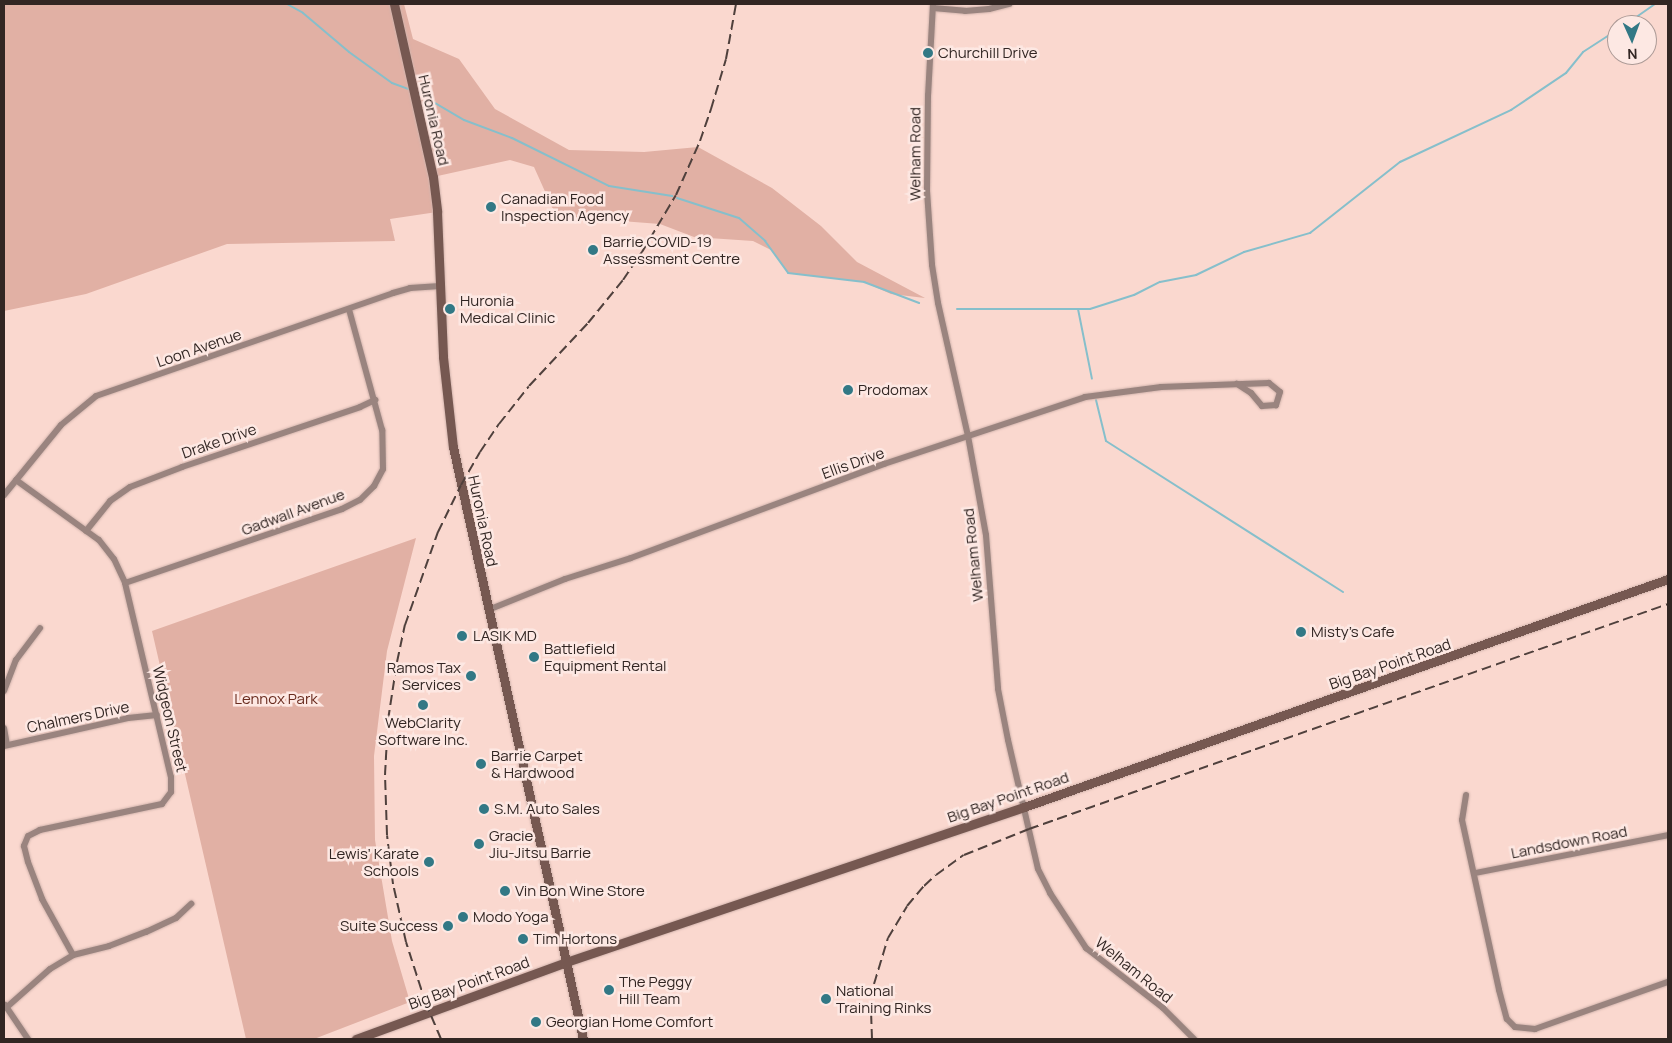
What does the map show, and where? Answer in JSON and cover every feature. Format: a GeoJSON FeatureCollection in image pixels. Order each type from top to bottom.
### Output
{"type":"FeatureCollection","features":[{"type":"Feature","properties":{"kind":"street","name":"Huronia Road"},"geometry":{"type":"LineString","coordinates":[[394,4],[433,176],[438,212],[443,357],[453,447],[584,1039]]}},
{"type":"Feature","properties":{"kind":"street"},"geometry":{"type":"LineString","coordinates":[[933,6],[965,10],[989,9],[1009,4]]}},
{"type":"Feature","properties":{"kind":"street","name":"Welham Road"},"geometry":{"type":"LineString","coordinates":[[933,6],[928,95],[927,191],[932,265],[938,303],[968,436],[986,535],[998,689],[1038,869],[1050,893],[1086,948],[1163,1008],[1194,1039]]}},
{"type":"Feature","properties":{"kind":"street","name":"Loon Avenue"},"geometry":{"type":"LineString","coordinates":[[4,495],[61,425],[96,396],[410,288],[440,286]]}},
{"type":"Feature","properties":{"kind":"street","name":"Gadwall Avenue"},"geometry":{"type":"LineString","coordinates":[[125,583],[342,509],[360,500],[374,486],[384,469],[382,430],[349,309]]}},
{"type":"Feature","properties":{"kind":"street","name":"Ellis Drive"},"geometry":{"type":"LineString","coordinates":[[488,610],[566,579],[631,558],[884,464],[1085,397],[1161,387],[1237,384],[1269,383],[1280,392],[1276,405],[1262,406],[1251,393],[1237,384]]}},
{"type":"Feature","properties":{"kind":"street","name":"Drake Drive"},"geometry":{"type":"LineString","coordinates":[[86,531],[110,501],[130,487],[182,467],[360,407],[375,400]]}},
{"type":"Feature","properties":{"kind":"street","name":"Widgeon Street"},"geometry":{"type":"LineString","coordinates":[[16,480],[99,540],[114,559],[125,583],[171,777],[171,792],[162,804],[40,830],[28,836],[24,846],[28,862],[42,899],[73,955]]}},
{"type":"Feature","properties":{"kind":"street","name":"Big Bay Point Road"},"geometry":{"type":"LineString","coordinates":[[356,1039],[566,962],[1024,807],[1668,579]]}},
{"type":"Feature","properties":{"kind":"street"},"geometry":{"type":"LineString","coordinates":[[4,691],[16,660],[40,628]]}},
{"type":"Feature","properties":{"kind":"street","name":"Chalmers Drive"},"geometry":{"type":"LineString","coordinates":[[6,746],[128,718],[157,715]]}},
{"type":"Feature","properties":{"kind":"street"},"geometry":{"type":"LineString","coordinates":[[4,728],[6,746]]}},
{"type":"Feature","properties":{"kind":"street"},"geometry":{"type":"LineString","coordinates":[[1466,795],[1462,820],[1501,997],[1507,1019],[1515,1027],[1535,1029],[1668,982]]}},
{"type":"Feature","properties":{"kind":"street","name":"Landsdown Road"},"geometry":{"type":"LineString","coordinates":[[1475,873],[1668,835]]}},
{"type":"Feature","properties":{"kind":"street"},"geometry":{"type":"LineString","coordinates":[[28,1039],[5,1006],[50,969],[73,955],[146,932],[176,918],[191,904]]}},
{"type":"Feature","properties":{"kind":"green space"},"geometry":{"type":"Polygon","coordinates":[[[4,4],[404,4],[413,39],[459,59],[495,109],[569,150],[644,152],[698,147],[772,188],[821,226],[857,262],[925,298],[891,294],[864,282],[788,273],[771,250],[753,241],[694,237],[660,224],[556,216],[534,167],[510,160],[433,177],[437,212],[390,219],[395,241],[227,244],[86,294],[4,311],[4,4]]]}},
{"type":"Feature","properties":{"kind":"green space","name":"Lennox Park"},"geometry":{"type":"Polygon","coordinates":[[[416,538],[387,651],[374,756],[375,840],[392,941],[410,1002],[314,1039],[246,1039],[152,631],[416,538]]]}},
{"type":"Feature","properties":{"kind":"waterway"},"geometry":{"type":"LineString","coordinates":[[287,4],[303,13],[349,52],[392,83],[411,90]]}},
{"type":"Feature","properties":{"kind":"waterway"},"geometry":{"type":"LineString","coordinates":[[1639,15],[1655,4]]}},
{"type":"Feature","properties":{"kind":"waterway"},"geometry":{"type":"LineString","coordinates":[[957,309],[1090,309],[1134,295],[1160,282],[1196,275],[1244,252],[1310,233],[1400,162],[1511,110],[1566,73],[1583,52],[1607,36]]}},
{"type":"Feature","properties":{"kind":"waterway"},"geometry":{"type":"LineString","coordinates":[[418,93],[464,120],[512,138],[609,186],[672,196]]}},
{"type":"Feature","properties":{"kind":"waterway"},"geometry":{"type":"LineString","coordinates":[[677,198],[739,218],[765,241],[788,273],[864,282],[919,303]]}},
{"type":"Feature","properties":{"kind":"waterway"},"geometry":{"type":"LineString","coordinates":[[1078,309],[1092,379]]}},
{"type":"Feature","properties":{"kind":"waterway"},"geometry":{"type":"LineString","coordinates":[[1096,400],[1106,441],[1343,592]]}},
{"type":"Feature","properties":{"kind":"railway"},"geometry":{"type":"LineString","coordinates":[[441,1039],[426,1004],[406,942],[393,884],[387,835],[385,775],[388,720],[405,625],[438,532],[480,452],[529,386],[588,323],[623,280],[676,195],[700,141],[711,109],[726,59],[736,4]]}},
{"type":"Feature","properties":{"kind":"railway"},"geometry":{"type":"LineString","coordinates":[[872,1039],[871,1011],[874,984],[888,938],[907,906],[924,886],[964,855],[1029,829],[1668,604]]}},
{"type":"Feature","properties":{"kind":"place","name":"Churchill Drive"},"geometry":{"type":"Point","coordinates":[928,53]}},
{"type":"Feature","properties":{"kind":"place","name":"Canadian Food Inspection Agency"},"geometry":{"type":"Point","coordinates":[491,207]}},
{"type":"Feature","properties":{"kind":"place","name":"Barrie COVID-19 Assessment Centre"},"geometry":{"type":"Point","coordinates":[593,250]}},
{"type":"Feature","properties":{"kind":"place","name":"Huronia Medical Clinic"},"geometry":{"type":"Point","coordinates":[450,309]}},
{"type":"Feature","properties":{"kind":"place","name":"Prodomax"},"geometry":{"type":"Point","coordinates":[848,390]}},
{"type":"Feature","properties":{"kind":"place","name":"Misty's Cafe"},"geometry":{"type":"Point","coordinates":[1301,632]}},
{"type":"Feature","properties":{"kind":"place","name":"LASIK MD"},"geometry":{"type":"Point","coordinates":[462,636]}},
{"type":"Feature","properties":{"kind":"place","name":"Battlefield Equipment Rental"},"geometry":{"type":"Point","coordinates":[534,657]}},
{"type":"Feature","properties":{"kind":"place","name":"Ramos Tax Services"},"geometry":{"type":"Point","coordinates":[471,676]}},
{"type":"Feature","properties":{"kind":"place","name":"WebClarity Software Inc."},"geometry":{"type":"Point","coordinates":[423,705]}},
{"type":"Feature","properties":{"kind":"place","name":"Barrie Carpet & Hardwood"},"geometry":{"type":"Point","coordinates":[481,764]}},
{"type":"Feature","properties":{"kind":"place","name":"S.M. Auto Sales"},"geometry":{"type":"Point","coordinates":[484,809]}},
{"type":"Feature","properties":{"kind":"place","name":"Gracie Jiu-Jitsu Barrie"},"geometry":{"type":"Point","coordinates":[479,844]}},
{"type":"Feature","properties":{"kind":"place","name":"Lewis’ Karate Schools"},"geometry":{"type":"Point","coordinates":[429,862]}},
{"type":"Feature","properties":{"kind":"place","name":"Vin Bon Wine Store"},"geometry":{"type":"Point","coordinates":[505,891]}},
{"type":"Feature","properties":{"kind":"place","name":"Modo Yoga"},"geometry":{"type":"Point","coordinates":[463,917]}},
{"type":"Feature","properties":{"kind":"place","name":"Suite Success"},"geometry":{"type":"Point","coordinates":[448,926]}},
{"type":"Feature","properties":{"kind":"place","name":"Tim Hortons"},"geometry":{"type":"Point","coordinates":[523,939]}},
{"type":"Feature","properties":{"kind":"place","name":"The Peggy Hill Team"},"geometry":{"type":"Point","coordinates":[609,990]}},
{"type":"Feature","properties":{"kind":"place","name":"National Training Rinks"},"geometry":{"type":"Point","coordinates":[826,999]}},
{"type":"Feature","properties":{"kind":"place","name":"Georgian Home Comfort"},"geometry":{"type":"Point","coordinates":[536,1022]}}]}
